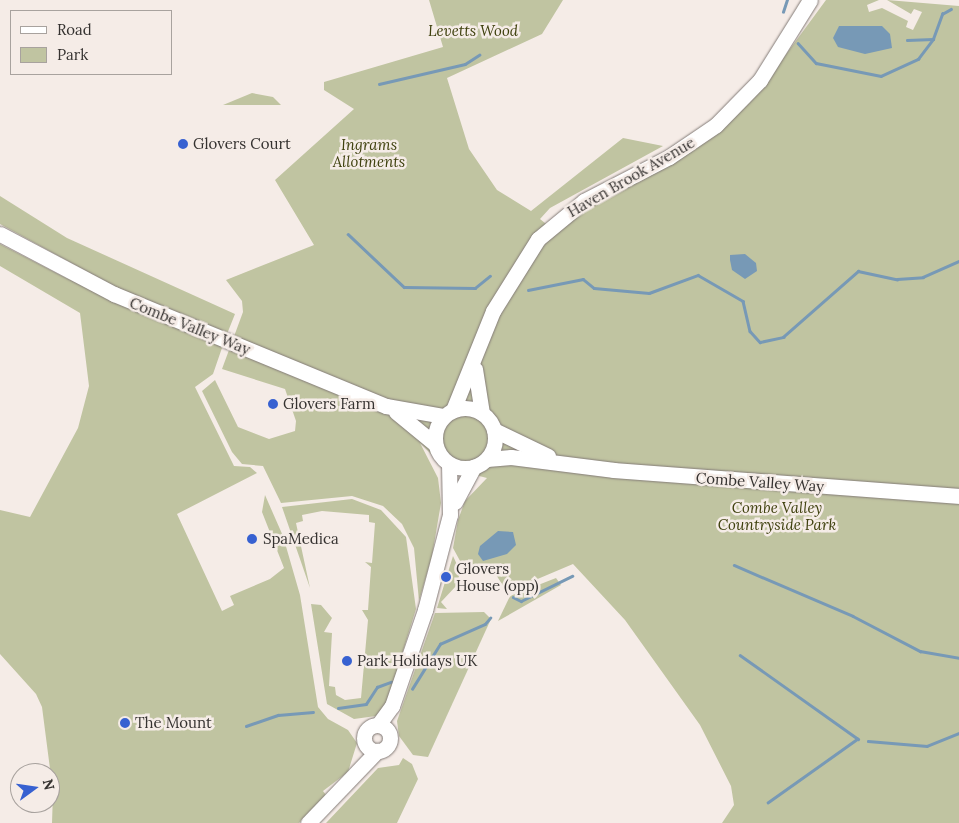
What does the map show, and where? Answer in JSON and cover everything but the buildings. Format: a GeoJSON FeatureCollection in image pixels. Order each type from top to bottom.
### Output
{"type":"FeatureCollection","features":[{"type":"Feature","properties":{"kind":"main road","name":"Haven Brook Avenue"},"geometry":{"type":"LineString","coordinates":[[449,413],[475,362],[493,311],[538,239],[584,201],[669,158],[716,125],[760,80],[811,2]]}},
{"type":"Feature","properties":{"kind":"main road","name":"Combe Valley Way"},"geometry":{"type":"LineString","coordinates":[[0,234],[114,294],[386,406],[435,444]]}},
{"type":"Feature","properties":{"kind":"main road","name":"Haven Brook Avenue"},"geometry":{"type":"LineString","coordinates":[[475,362],[482,413]]}},
{"type":"Feature","properties":{"kind":"main road","name":"Combe Valley Way"},"geometry":{"type":"LineString","coordinates":[[386,406],[449,413]]}},
{"type":"Feature","properties":{"kind":"main road"},"geometry":{"type":"LineString","coordinates":[[372,748],[387,747],[383,729],[425,610],[450,515],[480,463],[494,445],[494,430],[482,413],[468,408],[449,413],[436,429],[435,444],[449,464],[450,515]]}},
{"type":"Feature","properties":{"kind":"main road","name":"Combe Valley Way"},"geometry":{"type":"LineString","coordinates":[[494,430],[562,462]]}},
{"type":"Feature","properties":{"kind":"main road","name":"Combe Valley Way"},"geometry":{"type":"LineString","coordinates":[[480,463],[562,462],[614,470],[959,496]]}},
{"type":"Feature","properties":{"kind":"main road"},"geometry":{"type":"LineString","coordinates":[[449,464],[480,463]]}},
{"type":"Feature","properties":{"kind":"main road"},"geometry":{"type":"LineString","coordinates":[[372,748],[367,730],[383,729]]}},
{"type":"Feature","properties":{"kind":"main road"},"geometry":{"type":"LineString","coordinates":[[308,823],[359,766],[372,748]]}},
{"type":"Feature","properties":{"kind":"green space","name":"Combe Valley Countryside Park"},"geometry":{"type":"Polygon","coordinates":[[[429,0],[563,0],[542,34],[447,78],[469,149],[497,190],[531,211],[623,138],[663,146],[550,208],[540,219],[556,232],[587,207],[672,164],[721,130],[754,98],[826,0],[879,0],[867,5],[869,12],[882,8],[908,21],[906,27],[913,30],[922,12],[914,9],[911,14],[887,0],[959,6],[959,823],[722,823],[734,805],[731,786],[700,725],[625,620],[573,564],[507,592],[493,570],[475,574],[465,570],[453,548],[458,520],[465,501],[487,478],[444,467],[420,443],[438,478],[441,503],[432,556],[419,601],[414,548],[402,524],[383,506],[352,496],[281,503],[263,466],[242,464],[232,452],[202,391],[215,380],[238,427],[269,439],[295,431],[296,421],[285,389],[222,369],[243,312],[242,301],[226,280],[314,245],[275,180],[354,109],[324,90],[324,82],[443,47],[429,0]]]}},
{"type":"Feature","properties":{"kind":"green space"},"geometry":{"type":"Polygon","coordinates":[[[252,93],[273,97],[281,105],[223,105],[252,93]]]}},
{"type":"Feature","properties":{"kind":"green space"},"geometry":{"type":"Polygon","coordinates":[[[0,196],[67,238],[235,314],[227,334],[117,288],[0,224],[0,196]]]}},
{"type":"Feature","properties":{"kind":"green space"},"geometry":{"type":"Polygon","coordinates":[[[0,244],[66,278],[223,345],[213,374],[195,387],[234,466],[250,467],[257,473],[177,514],[222,611],[234,605],[230,596],[270,579],[284,568],[262,512],[265,495],[283,536],[300,595],[318,707],[328,719],[348,730],[357,743],[348,772],[323,791],[326,795],[299,823],[52,823],[52,813],[60,813],[60,763],[49,763],[42,707],[36,694],[0,654],[0,510],[30,517],[78,428],[89,386],[80,313],[0,266],[0,244]]]}},
{"type":"Feature","properties":{"kind":"green space"},"geometry":{"type":"Polygon","coordinates":[[[352,499],[381,510],[406,537],[416,609],[387,703],[376,716],[354,719],[327,704],[311,604],[321,605],[332,618],[324,632],[332,633],[329,686],[335,687],[336,695],[345,700],[361,698],[368,620],[362,610],[368,610],[371,567],[365,562],[372,563],[375,523],[369,522],[369,515],[322,511],[302,515],[303,521],[296,523],[310,588],[282,507],[352,499]]]}},
{"type":"Feature","properties":{"kind":"green space"},"geometry":{"type":"Polygon","coordinates":[[[453,556],[460,571],[457,585],[441,602],[447,609],[437,608],[453,556]]]}},
{"type":"Feature","properties":{"kind":"green space"},"geometry":{"type":"Polygon","coordinates":[[[556,578],[561,585],[498,621],[510,596],[556,578]]]}},
{"type":"Feature","properties":{"kind":"green space"},"geometry":{"type":"Polygon","coordinates":[[[484,612],[491,619],[428,757],[413,755],[399,736],[397,721],[435,613],[484,612]]]}},
{"type":"Feature","properties":{"kind":"green space"},"geometry":{"type":"Polygon","coordinates":[[[403,758],[412,764],[418,779],[397,823],[326,823],[378,768],[399,765],[403,758]]]}},
{"type":"Feature","properties":{"kind":"water"},"geometry":{"type":"Polygon","coordinates":[[[839,26],[882,26],[890,34],[892,48],[865,54],[838,47],[833,38],[839,26]]]}},
{"type":"Feature","properties":{"kind":"water"},"geometry":{"type":"Polygon","coordinates":[[[745,254],[756,263],[757,271],[745,279],[732,270],[730,255],[745,254]]]}},
{"type":"Feature","properties":{"kind":"water"},"geometry":{"type":"Polygon","coordinates":[[[498,531],[513,532],[516,545],[507,554],[483,561],[478,554],[480,546],[498,531]]]}},
{"type":"Feature","properties":{"kind":"waterway"},"geometry":{"type":"LineString","coordinates":[[783,12],[787,0]]}},
{"type":"Feature","properties":{"kind":"waterway"},"geometry":{"type":"LineString","coordinates":[[798,43],[816,63],[881,76],[918,59],[933,39],[942,14],[951,9]]}},
{"type":"Feature","properties":{"kind":"waterway"},"geometry":{"type":"LineString","coordinates":[[907,40],[933,39]]}},
{"type":"Feature","properties":{"kind":"waterway"},"geometry":{"type":"LineString","coordinates":[[379,84],[465,64],[479,55]]}},
{"type":"Feature","properties":{"kind":"waterway"},"geometry":{"type":"LineString","coordinates":[[348,234],[404,287],[475,288],[490,276]]}},
{"type":"Feature","properties":{"kind":"waterway"},"geometry":{"type":"LineString","coordinates":[[528,290],[583,279],[594,288],[649,293],[698,275],[743,301],[750,331],[760,342],[783,337],[858,271],[897,279],[923,277],[959,261]]}},
{"type":"Feature","properties":{"kind":"waterway"},"geometry":{"type":"LineString","coordinates":[[734,565],[853,616],[920,651],[959,658]]}},
{"type":"Feature","properties":{"kind":"waterway"},"geometry":{"type":"LineString","coordinates":[[513,597],[521,601],[572,576]]}},
{"type":"Feature","properties":{"kind":"waterway"},"geometry":{"type":"LineString","coordinates":[[412,689],[440,644],[485,624],[490,618]]}},
{"type":"Feature","properties":{"kind":"waterway"},"geometry":{"type":"LineString","coordinates":[[740,655],[858,739],[768,803]]}},
{"type":"Feature","properties":{"kind":"waterway"},"geometry":{"type":"LineString","coordinates":[[338,708],[366,704],[377,687],[391,682]]}},
{"type":"Feature","properties":{"kind":"waterway"},"geometry":{"type":"LineString","coordinates":[[246,726],[278,715],[313,712]]}},
{"type":"Feature","properties":{"kind":"waterway"},"geometry":{"type":"LineString","coordinates":[[868,741],[927,746],[959,733]]}},
{"type":"Feature","properties":{"kind":"place","name":"Glovers Court"},"geometry":{"type":"Point","coordinates":[183,144]}},
{"type":"Feature","properties":{"kind":"place","name":"Glovers Farm"},"geometry":{"type":"Point","coordinates":[273,404]}},
{"type":"Feature","properties":{"kind":"place","name":"SpaMedica"},"geometry":{"type":"Point","coordinates":[252,539]}},
{"type":"Feature","properties":{"kind":"place","name":"Glovers House (opp)"},"geometry":{"type":"Point","coordinates":[446,577]}},
{"type":"Feature","properties":{"kind":"place","name":"Park Holidays UK"},"geometry":{"type":"Point","coordinates":[347,661]}},
{"type":"Feature","properties":{"kind":"place","name":"The Mount"},"geometry":{"type":"Point","coordinates":[125,723]}},
{"type":"Feature","properties":{"kind":"park label","name":"Levetts Wood"},"geometry":{"type":"Point","coordinates":[473,31]}},
{"type":"Feature","properties":{"kind":"park label","name":"Ingrams Allotments"},"geometry":{"type":"Point","coordinates":[369,152]}}]}
